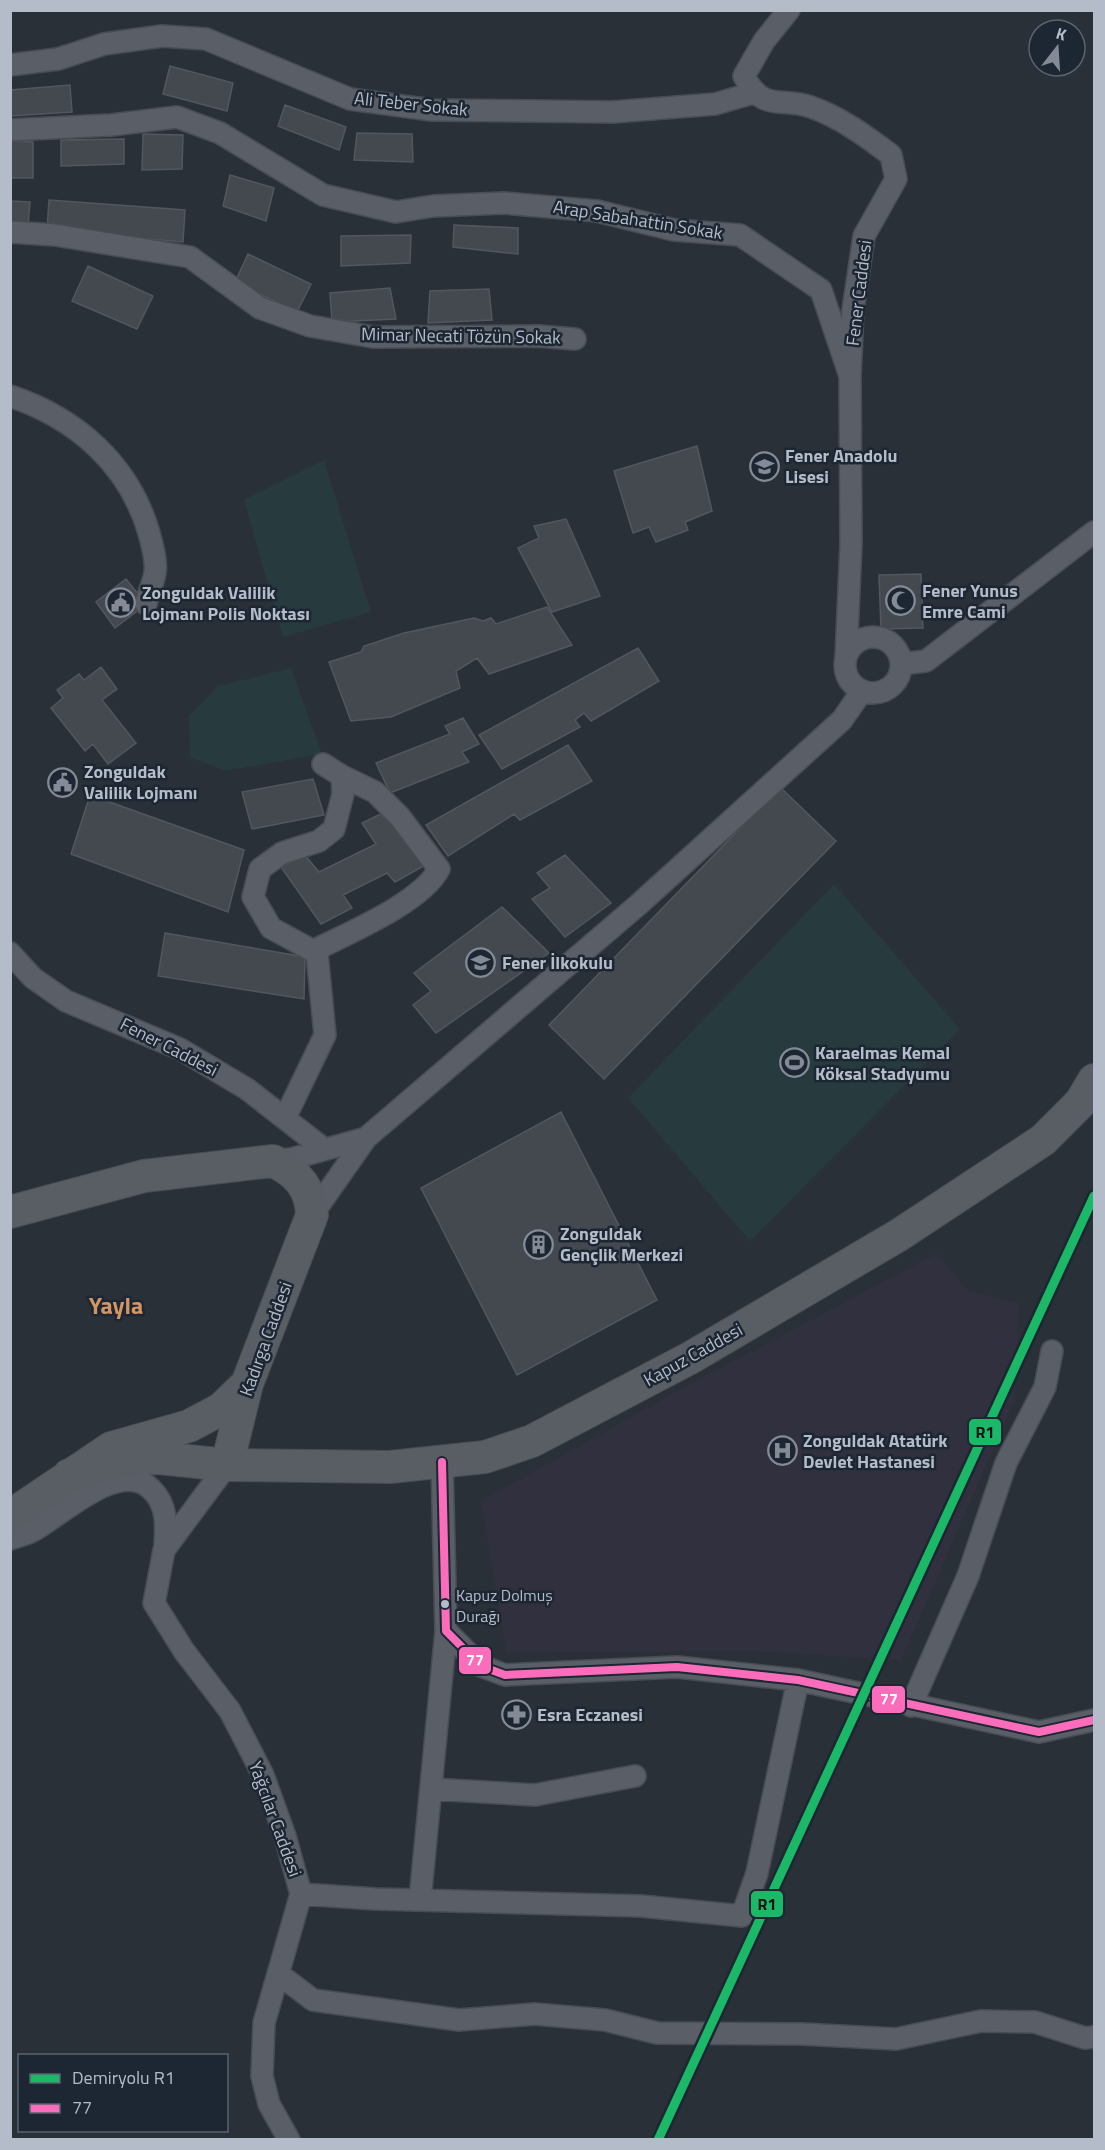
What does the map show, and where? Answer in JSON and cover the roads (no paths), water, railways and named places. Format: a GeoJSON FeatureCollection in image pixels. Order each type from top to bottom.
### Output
{"type":"FeatureCollection","features":[{"type":"Feature","properties":{"kind":"main road","name":"Kapuz Caddesi"},"geometry":{"type":"LineString","coordinates":[[69,1475],[123,1460],[159,1458],[227,1466],[390,1467],[485,1456],[532,1441],[690,1358],[899,1235],[1043,1140],[1081,1102],[1095,1080]]}},
{"type":"Feature","properties":{"kind":"main road"},"geometry":{"type":"LineString","coordinates":[[10,1212],[144,1176],[273,1161],[288,1168],[300,1179],[311,1198],[312,1215]]}},
{"type":"Feature","properties":{"kind":"main road","name":"Kadırga Caddesi"},"geometry":{"type":"LineString","coordinates":[[227,1466],[247,1384],[312,1215]]}},
{"type":"Feature","properties":{"kind":"main road"},"geometry":{"type":"LineString","coordinates":[[247,1384],[249,1413],[258,1442],[279,1465]]}},
{"type":"Feature","properties":{"kind":"main road"},"geometry":{"type":"LineString","coordinates":[[10,1516],[111,1448],[189,1426],[221,1409],[247,1384]]}},
{"type":"Feature","properties":{"kind":"street"},"geometry":{"type":"LineString","coordinates":[[753,93],[744,76],[764,41],[789,10]]}},
{"type":"Feature","properties":{"kind":"street","name":"Ali Teber Sokak"},"geometry":{"type":"LineString","coordinates":[[10,64],[58,59],[104,44],[162,36],[206,39],[350,99],[432,110],[613,112],[715,104],[753,93]]}},
{"type":"Feature","properties":{"kind":"street","name":"Fener Caddesi"},"geometry":{"type":"LineString","coordinates":[[753,93],[780,104],[810,106],[837,119],[891,155],[896,179],[864,236],[853,310],[850,376],[851,544],[846,657]]}},
{"type":"Feature","properties":{"kind":"street","name":"Arap Sabahattin Sokak"},"geometry":{"type":"LineString","coordinates":[[10,130],[90,126],[177,117],[220,133],[323,195],[396,212],[433,206],[504,203],[597,211],[674,230],[740,235],[821,290],[850,376]]}},
{"type":"Feature","properties":{"kind":"street","name":"Mimar Necati Tözün Sokak"},"geometry":{"type":"LineString","coordinates":[[10,232],[55,235],[190,257],[260,308],[310,326],[373,337],[539,336],[575,339]]}},
{"type":"Feature","properties":{"kind":"street"},"geometry":{"type":"LineString","coordinates":[[10,396],[79,429],[97,444],[130,487],[145,519],[154,550],[155,572],[146,604]]}},
{"type":"Feature","properties":{"kind":"street"},"geometry":{"type":"LineString","coordinates":[[901,664],[926,661],[1095,532]]}},
{"type":"Feature","properties":{"kind":"street"},"geometry":{"type":"LineString","coordinates":[[872,637],[881,638],[895,647],[901,664],[896,681],[889,688],[871,693],[855,686],[846,673],[846,657],[856,643],[872,637]]}},
{"type":"Feature","properties":{"kind":"street"},"geometry":{"type":"LineString","coordinates":[[312,1215],[366,1138],[647,897],[842,720],[862,691]]}},
{"type":"Feature","properties":{"kind":"street"},"geometry":{"type":"LineString","coordinates":[[313,951],[393,909],[433,880],[439,869],[400,817],[375,792],[323,764]]}},
{"type":"Feature","properties":{"kind":"street"},"geometry":{"type":"LineString","coordinates":[[285,1118],[325,1035],[321,980],[317,953],[271,928],[253,897],[260,869],[282,853],[319,841],[334,829],[343,794],[342,776]]}},
{"type":"Feature","properties":{"kind":"street","name":"Fener Caddesi"},"geometry":{"type":"LineString","coordinates":[[10,953],[33,978],[66,1001],[180,1048],[247,1089],[324,1149]]}},
{"type":"Feature","properties":{"kind":"street"},"geometry":{"type":"LineString","coordinates":[[273,1161],[291,1159],[366,1138]]}},
{"type":"Feature","properties":{"kind":"street"},"geometry":{"type":"LineString","coordinates":[[911,1706],[968,1576],[1006,1463],[1045,1388],[1052,1351]]}},
{"type":"Feature","properties":{"kind":"street"},"geometry":{"type":"LineString","coordinates":[[420,1900],[446,1631],[442,1462]]}},
{"type":"Feature","properties":{"kind":"street","name":"Yağcılar Caddesi"},"geometry":{"type":"LineString","coordinates":[[227,1466],[164,1550],[154,1603],[184,1652],[230,1711],[263,1775],[285,1836],[301,1894],[280,1975],[264,2024],[262,2076],[269,2104],[289,2139]]}},
{"type":"Feature","properties":{"kind":"street"},"geometry":{"type":"LineString","coordinates":[[10,1539],[34,1531],[99,1488],[127,1478],[146,1484],[159,1497],[167,1521],[164,1550]]}},
{"type":"Feature","properties":{"kind":"street"},"geometry":{"type":"LineString","coordinates":[[446,1631],[481,1666],[505,1675],[677,1667],[798,1680],[1039,1732],[1095,1720]]}},
{"type":"Feature","properties":{"kind":"street"},"geometry":{"type":"LineString","coordinates":[[301,1894],[641,1906],[742,1916],[757,1873],[798,1680]]}},
{"type":"Feature","properties":{"kind":"street"},"geometry":{"type":"LineString","coordinates":[[431,1789],[535,1795],[635,1776]]}},
{"type":"Feature","properties":{"kind":"street"},"geometry":{"type":"LineString","coordinates":[[280,1975],[313,2000],[459,2020],[535,2014],[605,2020],[657,2033],[802,2034],[896,2039],[981,2021],[1035,2022],[1085,2038],[1095,2037]]}},
{"type":"Feature","properties":{"kind":"rail line","name":"R1"},"geometry":{"type":"LineString","coordinates":[[658,2140],[1094,1196]]}},
{"type":"Feature","properties":{"kind":"place","name":"Fener Anadolu Lisesi"},"geometry":{"type":"Point","coordinates":[764,466]}},
{"type":"Feature","properties":{"kind":"place","name":"Fener Yunus Emre Cami"},"geometry":{"type":"Point","coordinates":[901,601]}},
{"type":"Feature","properties":{"kind":"place","name":"Zonguldak Valilik Lojmanı Polis Noktası"},"geometry":{"type":"Point","coordinates":[121,603]}},
{"type":"Feature","properties":{"kind":"place","name":"Zonguldak Valilik Lojmanı"},"geometry":{"type":"Point","coordinates":[63,782]}},
{"type":"Feature","properties":{"kind":"place","name":"Fener İlkokulu"},"geometry":{"type":"Point","coordinates":[481,963]}},
{"type":"Feature","properties":{"kind":"place","name":"Karaelmas Kemal Köksal Stadyumu"},"geometry":{"type":"Point","coordinates":[794,1063]}},
{"type":"Feature","properties":{"kind":"place","name":"Zonguldak Gençlik Merkezi"},"geometry":{"type":"Point","coordinates":[539,1244]}},
{"type":"Feature","properties":{"kind":"place","name":"Zonguldak Atatürk Devlet Hastanesi"},"geometry":{"type":"Point","coordinates":[782,1451]}},
{"type":"Feature","properties":{"kind":"place","name":"Kapuz Dolmuş Durağı"},"geometry":{"type":"Point","coordinates":[445,1604]}},
{"type":"Feature","properties":{"kind":"place","name":"Esra Eczanesi"},"geometry":{"type":"Point","coordinates":[516,1715]}},
{"type":"Feature","properties":{"kind":"district","name":"Yayla"},"geometry":{"type":"Point","coordinates":[116,1306]}}]}
